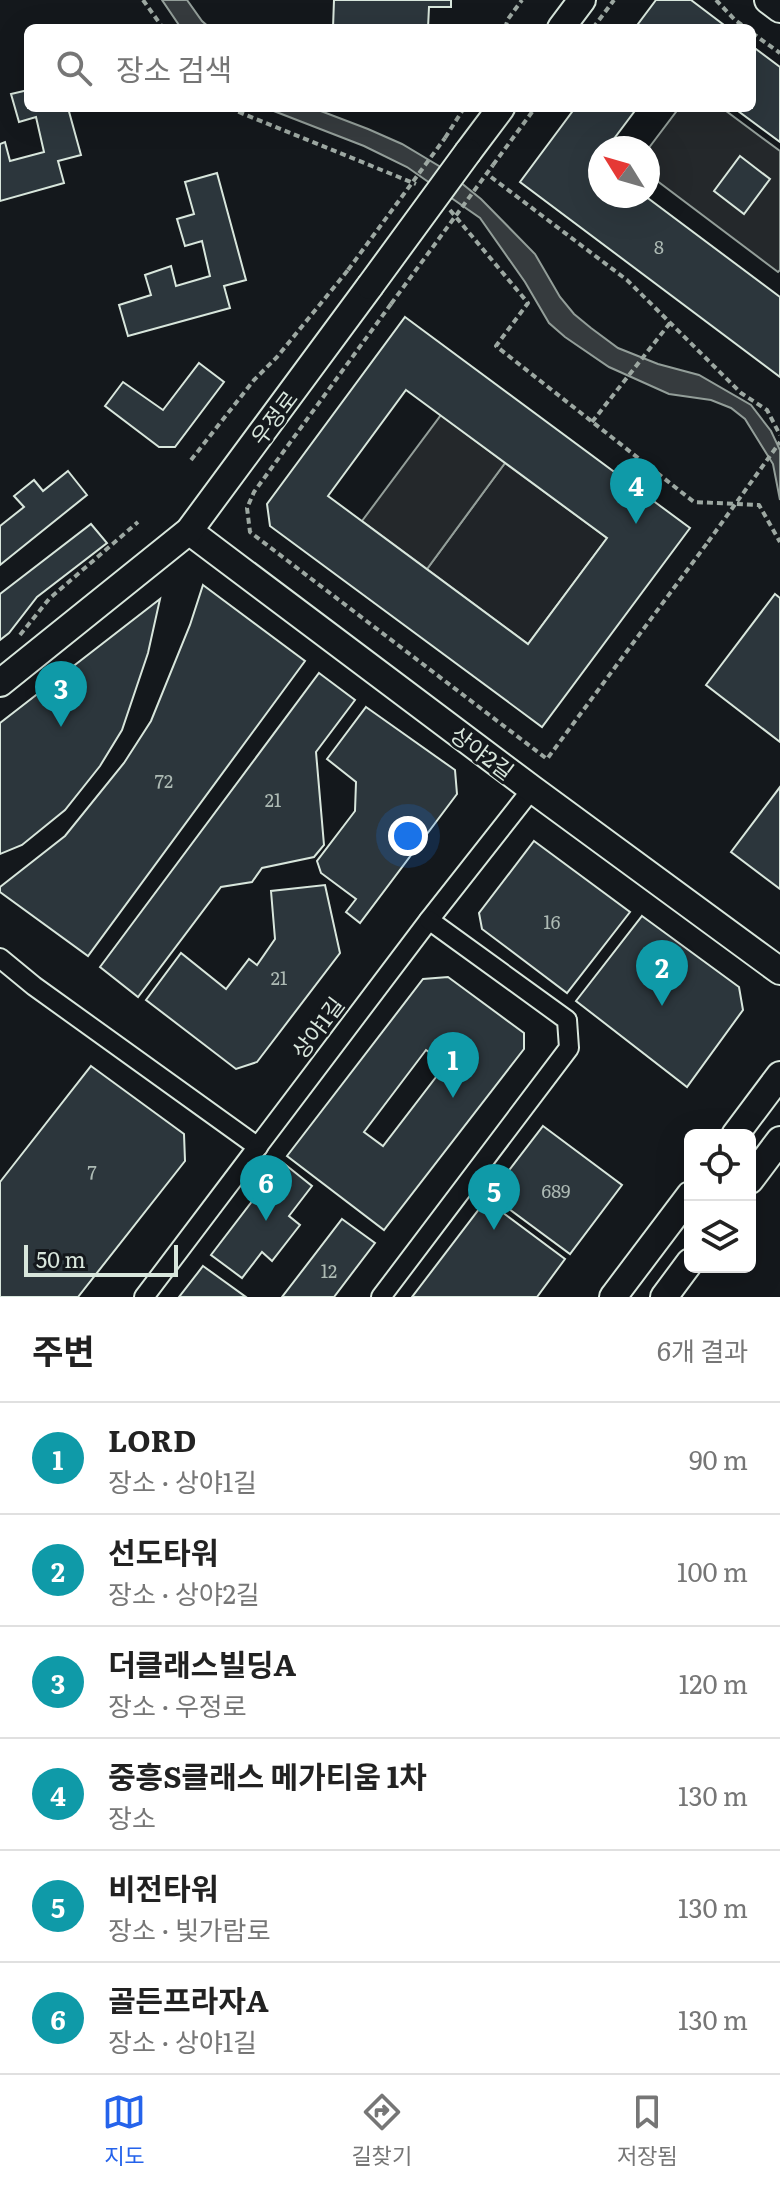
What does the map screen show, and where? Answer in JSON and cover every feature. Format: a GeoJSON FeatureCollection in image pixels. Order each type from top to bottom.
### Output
{"type":"FeatureCollection","features":[{"type":"Feature","properties":{"kind":"street"},"geometry":{"type":"LineString","coordinates":[[564,24],[582,0]]}},
{"type":"Feature","properties":{"kind":"street"},"geometry":{"type":"LineString","coordinates":[[768,0],[780,9]]}},
{"type":"Feature","properties":{"kind":"street","name":"우정로"},"geometry":{"type":"LineString","coordinates":[[0,683],[189,531],[498,112]]}},
{"type":"Feature","properties":{"kind":"street","name":"상야2길"},"geometry":{"type":"LineString","coordinates":[[189,531],[780,971]]}},
{"type":"Feature","properties":{"kind":"street","name":"상야1길"},"geometry":{"type":"LineString","coordinates":[[144,1297],[532,789]]}},
{"type":"Feature","properties":{"kind":"street"},"geometry":{"type":"LineString","coordinates":[[381,1297],[569,1048],[567,1020],[429,920]]}},
{"type":"Feature","properties":{"kind":"street"},"geometry":{"type":"LineString","coordinates":[[0,958],[34,986],[258,1147]]}},
{"type":"Feature","properties":{"kind":"street"},"geometry":{"type":"LineString","coordinates":[[740,1129],[780,1075]]}},
{"type":"Feature","properties":{"kind":"street"},"geometry":{"type":"LineString","coordinates":[[756,1172],[780,1140]]}},
{"type":"Feature","properties":{"kind":"street"},"geometry":{"type":"LineString","coordinates":[[613,1297],[685,1201]]}},
{"type":"Feature","properties":{"kind":"street"},"geometry":{"type":"LineString","coordinates":[[664,1297],[684,1270]]}},
{"type":"Feature","properties":{"kind":"path"},"geometry":{"type":"LineString","coordinates":[[143,0],[160,24]]}},
{"type":"Feature","properties":{"kind":"path"},"geometry":{"type":"LineString","coordinates":[[506,24],[522,0]]}},
{"type":"Feature","properties":{"kind":"path"},"geometry":{"type":"LineString","coordinates":[[596,24],[614,0]]}},
{"type":"Feature","properties":{"kind":"path"},"geometry":{"type":"LineString","coordinates":[[716,0],[740,24]]}},
{"type":"Feature","properties":{"kind":"path"},"geometry":{"type":"LineString","coordinates":[[756,36],[780,53]]}},
{"type":"Feature","properties":{"kind":"path"},"geometry":{"type":"LineString","coordinates":[[239,112],[419,185]]}},
{"type":"Feature","properties":{"kind":"path"},"geometry":{"type":"LineString","coordinates":[[191,460],[348,270],[461,112]]}},
{"type":"Feature","properties":{"kind":"path"},"geometry":{"type":"LineString","coordinates":[[532,112],[254,492],[247,508],[250,532],[547,759],[780,442]]}},
{"type":"Feature","properties":{"kind":"path"},"geometry":{"type":"LineString","coordinates":[[491,177],[627,280],[741,393],[767,410],[780,435]]}},
{"type":"Feature","properties":{"kind":"path"},"geometry":{"type":"LineString","coordinates":[[444,202],[528,303],[496,346],[694,502],[759,505],[780,542]]}},
{"type":"Feature","properties":{"kind":"path"},"geometry":{"type":"LineString","coordinates":[[592,422],[670,322]]}},
{"type":"Feature","properties":{"kind":"path"},"geometry":{"type":"LineString","coordinates":[[17,639],[49,599],[138,522]]}},
{"type":"Feature","properties":{"kind":"shaded area"},"geometry":{"type":"Polygon","coordinates":[[[162,0],[187,0],[205,24],[178,24],[162,0]]]}},
{"type":"Feature","properties":{"kind":"shaded area"},"geometry":{"type":"Polygon","coordinates":[[[276,112],[323,112],[402,144],[444,169],[481,199],[535,254],[560,297],[591,328],[618,348],[658,364],[699,375],[751,405],[771,431],[780,450],[780,500],[773,464],[745,419],[731,408],[711,400],[669,394],[609,367],[565,337],[549,323],[525,282],[480,218],[407,167],[364,146],[276,112]]]}},
{"type":"Feature","properties":{"kind":"shaded area"},"geometry":{"type":"Polygon","coordinates":[[[676,112],[727,112],[780,151],[778,272],[660,183],[658,136],[676,112]]]}},
{"type":"Feature","properties":{"kind":"shaded area"},"geometry":{"type":"Polygon","coordinates":[[[441,415],[505,463],[427,569],[362,521],[441,415]]]}},
{"type":"Feature","properties":{"kind":"shaded area"},"geometry":{"type":"Polygon","coordinates":[[[505,463],[607,538],[528,644],[427,569],[505,463]]]}},
{"type":"Feature","properties":{"kind":"building"},"geometry":{"type":"Polygon","coordinates":[[[334,0],[451,0],[451,7],[429,7],[428,24],[333,24],[334,0]]]}},
{"type":"Feature","properties":{"kind":"building"},"geometry":{"type":"Polygon","coordinates":[[[656,0],[691,0],[723,24],[638,24],[656,0]]]}},
{"type":"Feature","properties":{"kind":"building"},"geometry":{"type":"Polygon","coordinates":[[[756,49],[780,67],[780,142],[739,112],[756,112],[756,49]]]}},
{"type":"Feature","properties":{"kind":"building"},"geometry":{"type":"Polygon","coordinates":[[[24,91],[24,112],[69,112],[81,155],[58,161],[64,183],[0,201],[0,144],[5,142],[10,161],[44,152],[36,117],[19,122],[11,94],[24,91]]]}},
{"type":"Feature","properties":{"kind":"building"},"geometry":{"type":"Polygon","coordinates":[[[572,112],[634,112],[616,136],[588,136],[588,208],[660,207],[780,297],[780,377],[520,182],[572,112]]]}},
{"type":"Feature","properties":{"kind":"building"},"geometry":{"type":"Polygon","coordinates":[[[740,156],[770,179],[744,214],[714,191],[740,156]]]}},
{"type":"Feature","properties":{"kind":"building"},"geometry":{"type":"Polygon","coordinates":[[[217,173],[246,280],[224,286],[230,308],[128,336],[119,305],[151,295],[145,275],[171,266],[176,286],[210,276],[202,241],[185,246],[177,219],[194,214],[185,182],[217,173]]]}},
{"type":"Feature","properties":{"kind":"building"},"geometry":{"type":"Polygon","coordinates":[[[405,317],[690,528],[542,727],[270,526],[267,504],[405,317]],[[406,390],[328,496],[528,644],[607,538],[406,390]]]}},
{"type":"Feature","properties":{"kind":"building"},"geometry":{"type":"Polygon","coordinates":[[[199,363],[224,382],[175,447],[159,447],[105,406],[123,382],[163,410],[199,363]]]}},
{"type":"Feature","properties":{"kind":"building"},"geometry":{"type":"Polygon","coordinates":[[[68,471],[87,495],[0,565],[0,526],[24,507],[14,496],[34,480],[43,491],[68,471]]]}},
{"type":"Feature","properties":{"kind":"building"},"geometry":{"type":"Polygon","coordinates":[[[91,524],[107,543],[37,597],[0,640],[0,594],[91,524]]]}},
{"type":"Feature","properties":{"kind":"building"},"geometry":{"type":"Polygon","coordinates":[[[203,585],[305,661],[88,956],[0,892],[0,887],[65,836],[124,763],[151,721],[203,585]]]}},
{"type":"Feature","properties":{"kind":"building"},"geometry":{"type":"Polygon","coordinates":[[[775,594],[780,598],[780,742],[706,685],[775,594]]]}},
{"type":"Feature","properties":{"kind":"building"},"geometry":{"type":"Polygon","coordinates":[[[160,599],[148,653],[122,730],[100,766],[65,810],[22,845],[0,854],[0,723],[160,599]]]}},
{"type":"Feature","properties":{"kind":"building"},"geometry":{"type":"Polygon","coordinates":[[[319,673],[355,700],[316,752],[324,845],[314,857],[262,868],[252,882],[221,887],[138,997],[100,967],[319,673]]]}},
{"type":"Feature","properties":{"kind":"building"},"geometry":{"type":"Polygon","coordinates":[[[366,707],[455,770],[457,794],[360,923],[346,912],[356,899],[321,873],[317,861],[355,811],[356,782],[327,759],[366,707]]]}},
{"type":"Feature","properties":{"kind":"building"},"geometry":{"type":"Polygon","coordinates":[[[780,787],[780,889],[731,852],[780,787]]]}},
{"type":"Feature","properties":{"kind":"building"},"geometry":{"type":"Polygon","coordinates":[[[534,841],[630,912],[567,993],[482,929],[479,913],[534,841]]]}},
{"type":"Feature","properties":{"kind":"building"},"geometry":{"type":"Polygon","coordinates":[[[325,885],[340,953],[257,1062],[236,1069],[146,1000],[181,953],[226,989],[249,959],[257,965],[275,939],[271,891],[325,885]]]}},
{"type":"Feature","properties":{"kind":"building"},"geometry":{"type":"Polygon","coordinates":[[[642,916],[739,987],[743,1010],[687,1087],[576,1001],[642,916]]]}},
{"type":"Feature","properties":{"kind":"building"},"geometry":{"type":"Polygon","coordinates":[[[448,977],[524,1033],[524,1049],[384,1230],[287,1156],[423,979],[448,977]],[[426,1050],[364,1132],[383,1146],[446,1064],[426,1050]]]}},
{"type":"Feature","properties":{"kind":"building"},"geometry":{"type":"Polygon","coordinates":[[[91,1066],[184,1134],[185,1161],[78,1297],[0,1297],[0,1182],[91,1066]]]}},
{"type":"Feature","properties":{"kind":"building"},"geometry":{"type":"Polygon","coordinates":[[[543,1126],[622,1185],[570,1254],[490,1195],[543,1126]]]}},
{"type":"Feature","properties":{"kind":"building"},"geometry":{"type":"Polygon","coordinates":[[[282,1162],[312,1186],[289,1216],[300,1225],[272,1261],[262,1252],[242,1278],[211,1255],[282,1162]]]}},
{"type":"Feature","properties":{"kind":"building"},"geometry":{"type":"Polygon","coordinates":[[[486,1200],[565,1259],[537,1297],[412,1297],[486,1200]]]}},
{"type":"Feature","properties":{"kind":"building"},"geometry":{"type":"Polygon","coordinates":[[[342,1219],[375,1243],[334,1297],[282,1297],[342,1219]]]}},
{"type":"Feature","properties":{"kind":"building"},"geometry":{"type":"Polygon","coordinates":[[[203,1266],[246,1297],[179,1297],[203,1266]]]}},
{"type":"Feature","properties":{"kind":"place","name":"중흥S클래스 메가티움 1차"},"geometry":{"type":"Point","coordinates":[636,524]}},
{"type":"Feature","properties":{"kind":"place","name":"더클래스빌딩A"},"geometry":{"type":"Point","coordinates":[61,727]}},
{"type":"Feature","properties":{"kind":"place","name":"선도타워"},"geometry":{"type":"Point","coordinates":[662,1006]}},
{"type":"Feature","properties":{"kind":"place","name":"LORD"},"geometry":{"type":"Point","coordinates":[453,1098]}},
{"type":"Feature","properties":{"kind":"place","name":"골든프라자A"},"geometry":{"type":"Point","coordinates":[266,1221]}},
{"type":"Feature","properties":{"kind":"place","name":"비전타워"},"geometry":{"type":"Point","coordinates":[494,1230]}}]}
